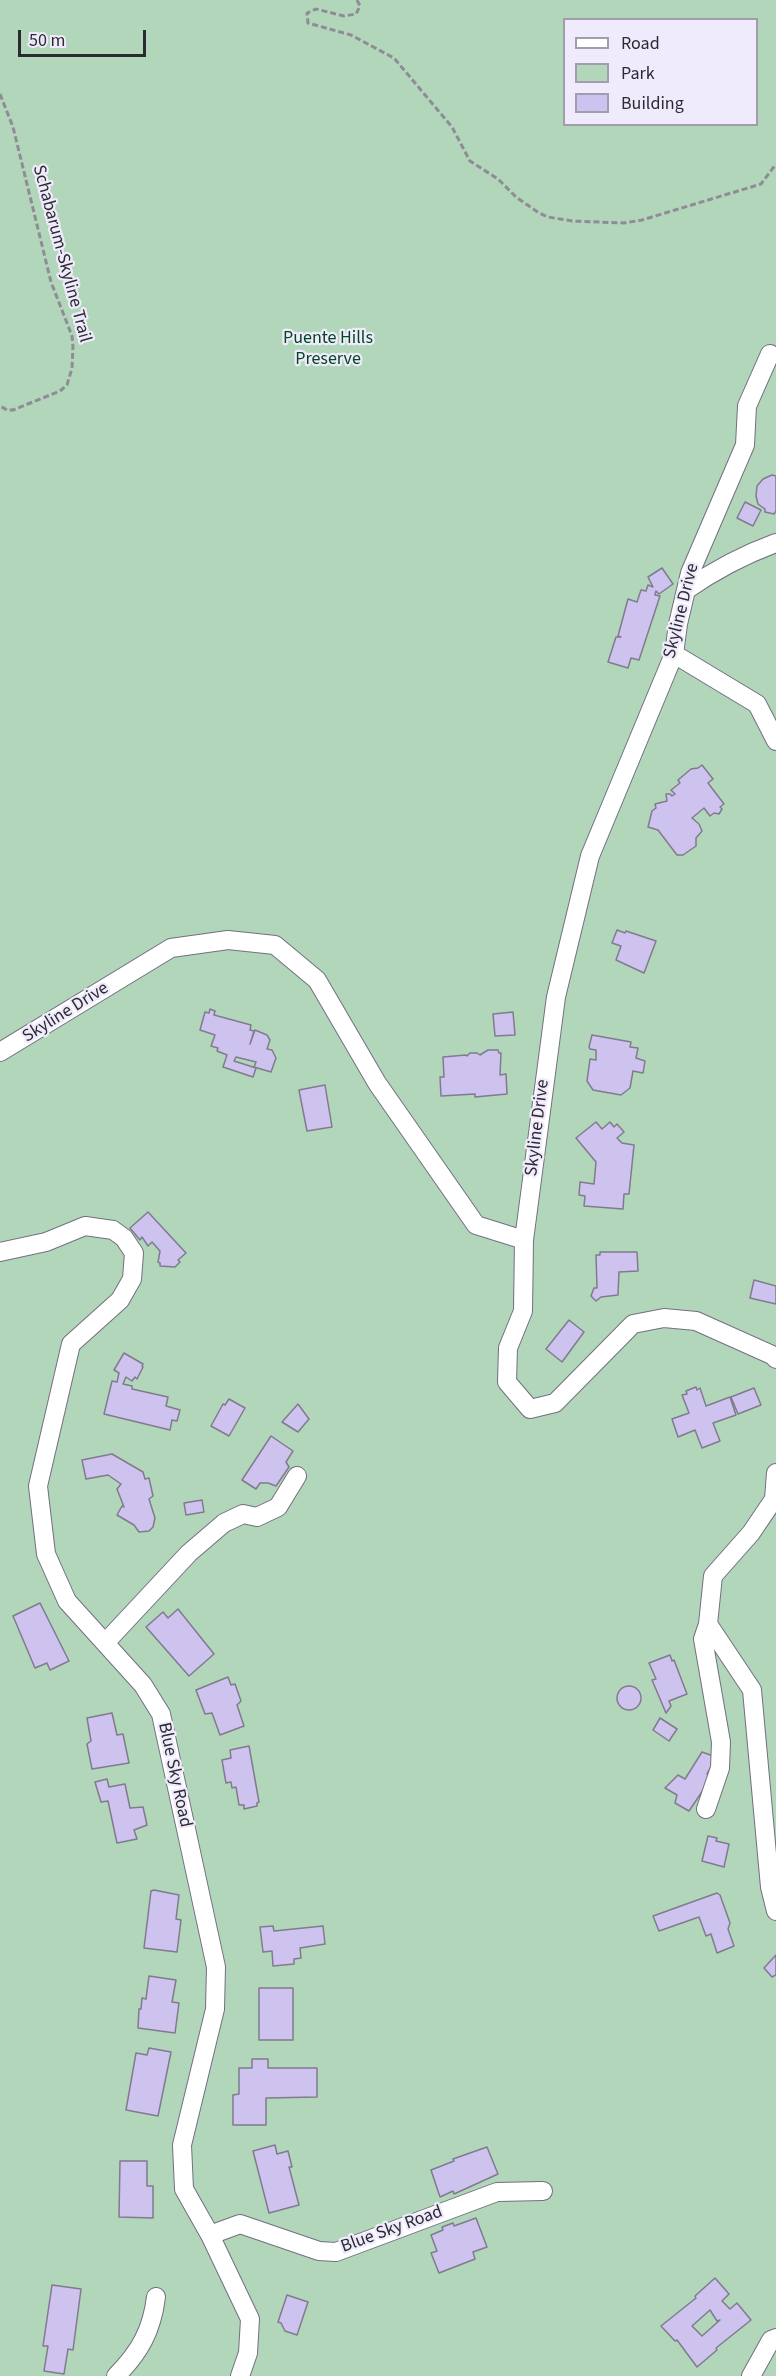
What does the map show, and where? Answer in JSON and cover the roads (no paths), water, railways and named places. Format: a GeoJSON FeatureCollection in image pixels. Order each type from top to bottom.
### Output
{"type":"FeatureCollection","features":[{"type":"Feature","properties":{"kind":"street","name":"Skyline Drive"},"geometry":{"type":"LineString","coordinates":[[0,1052],[171,948],[228,940],[275,945],[317,980],[377,1083],[476,1225],[524,1240],[554,1008],[590,856],[674,654],[678,624],[694,560],[745,445],[747,406],[770,354]]}},
{"type":"Feature","properties":{"kind":"street"},"geometry":{"type":"LineString","coordinates":[[686,590],[716,569],[743,555],[776,543]]}},
{"type":"Feature","properties":{"kind":"street"},"geometry":{"type":"LineString","coordinates":[[674,654],[757,704],[776,741]]}},
{"type":"Feature","properties":{"kind":"street","name":"Blue Sky Road"},"geometry":{"type":"LineString","coordinates":[[0,1252],[46,1242],[85,1226],[113,1230],[124,1238],[134,1253],[132,1279],[120,1300],[71,1344],[38,1486],[46,1554],[67,1600],[144,1685],[161,1714],[216,1967],[215,2009],[182,2145],[184,2189],[210,2235],[250,2319],[248,2353],[240,2376]]}},
{"type":"Feature","properties":{"kind":"street"},"geometry":{"type":"LineString","coordinates":[[524,1240],[523,1311],[508,1348],[507,1382],[530,1409],[555,1403],[633,1324],[664,1318],[696,1321],[772,1355],[776,1359]]}},
{"type":"Feature","properties":{"kind":"street"},"geometry":{"type":"LineString","coordinates":[[706,1809],[720,1768],[721,1742],[703,1639],[708,1624],[713,1576],[751,1533],[774,1499],[776,1473]]}},
{"type":"Feature","properties":{"kind":"street"},"geometry":{"type":"LineString","coordinates":[[105,1643],[189,1553],[224,1523],[243,1514],[257,1516],[278,1507],[297,1476]]}},
{"type":"Feature","properties":{"kind":"street"},"geometry":{"type":"LineString","coordinates":[[708,1624],[752,1690],[770,1887],[776,1911]]}},
{"type":"Feature","properties":{"kind":"street","name":"Blue Sky Road"},"geometry":{"type":"LineString","coordinates":[[210,2235],[240,2224],[319,2251],[336,2252],[496,2192],[543,2191]]}},
{"type":"Feature","properties":{"kind":"street"},"geometry":{"type":"LineString","coordinates":[[116,2376],[143,2344],[155,2310],[156,2297]]}},
{"type":"Feature","properties":{"kind":"street"},"geometry":{"type":"LineString","coordinates":[[750,2376],[771,2340],[776,2338]]}},
{"type":"Feature","properties":{"kind":"park label","name":"Puente Hills Preserve"},"geometry":{"type":"Point","coordinates":[328,349]}}]}
